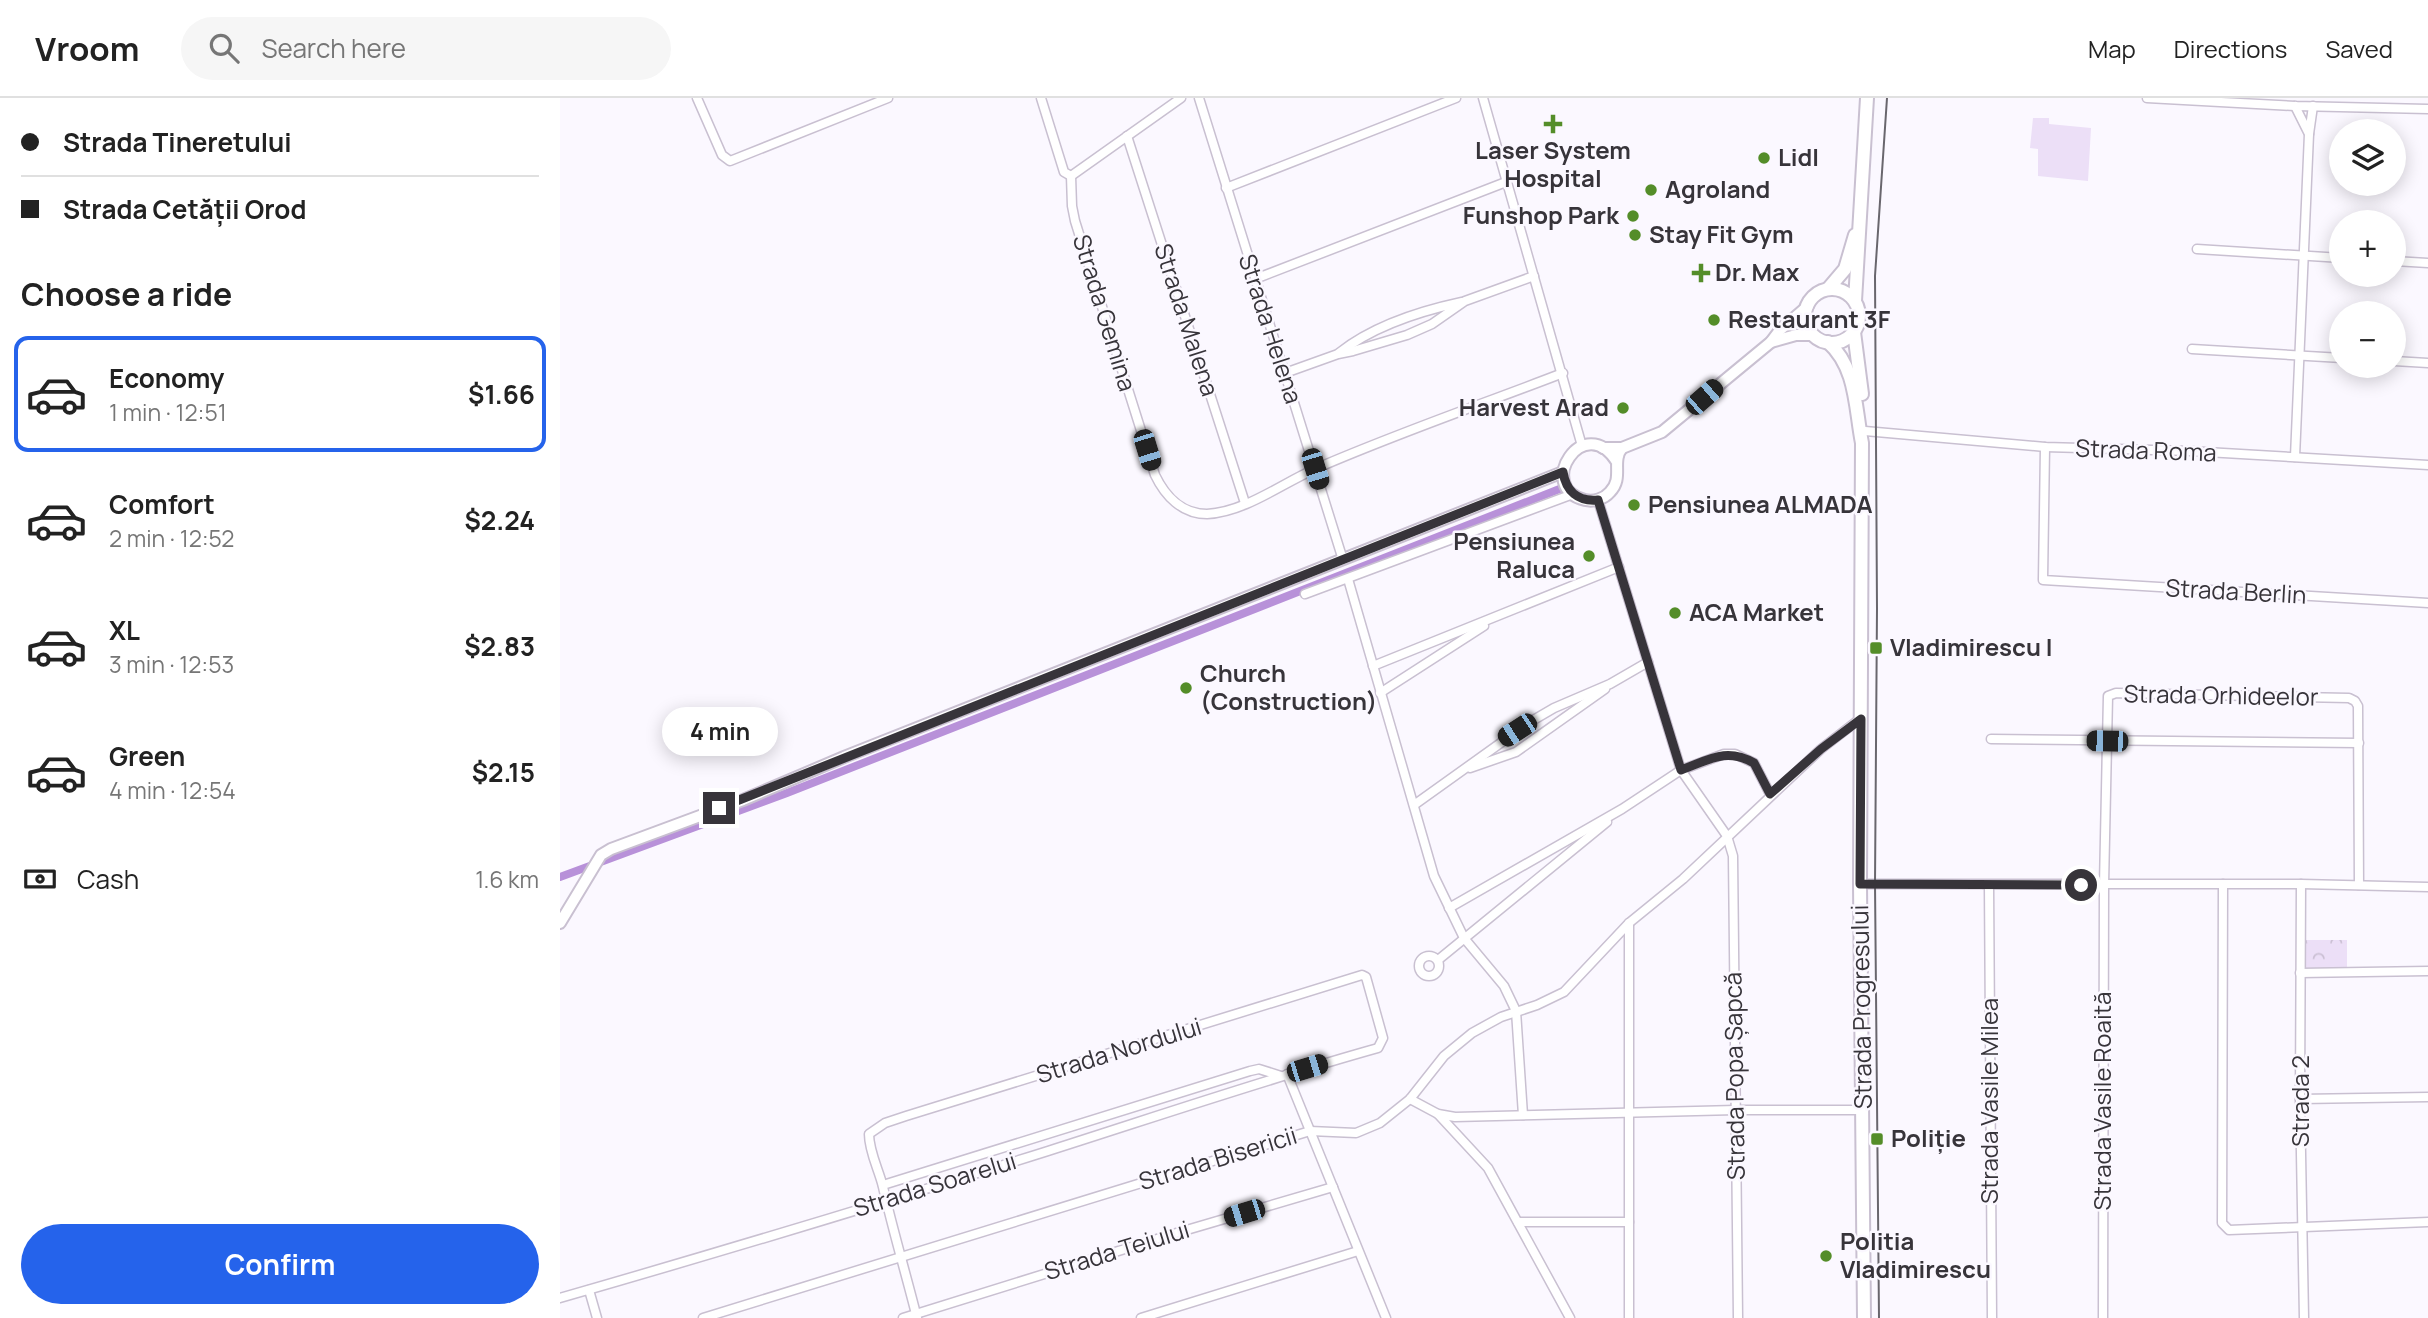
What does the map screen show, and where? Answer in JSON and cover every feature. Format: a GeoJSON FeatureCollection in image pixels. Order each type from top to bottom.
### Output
{"type":"FeatureCollection","features":[{"type":"Feature","properties":{"kind":"main road"},"geometry":{"type":"LineString","coordinates":[[1859,222],[1845,269],[1828,289],[1815,295],[1808,306],[1806,321],[1813,335],[1828,342],[1845,340],[1854,332],[1859,316],[1855,301],[1867,98]]}},
{"type":"Feature","properties":{"kind":"main road"},"geometry":{"type":"LineString","coordinates":[[1828,289],[1843,291],[1855,301]]}},
{"type":"Feature","properties":{"kind":"main road","name":"Strada Progresului"},"geometry":{"type":"LineString","coordinates":[[1854,332],[1863,437],[1860,884],[1864,1318]]}},
{"type":"Feature","properties":{"kind":"main road","name":"Strada Progresului"},"geometry":{"type":"LineString","coordinates":[[1828,342],[1842,356],[1848,372],[1863,437]]}},
{"type":"Feature","properties":{"kind":"street"},"geometry":{"type":"LineString","coordinates":[[697,98],[722,155],[730,161],[888,98]]}},
{"type":"Feature","properties":{"kind":"street"},"geometry":{"type":"LineString","coordinates":[[1041,98],[1065,172],[1071,176],[1181,98]]}},
{"type":"Feature","properties":{"kind":"street","name":"Strada Helena"},"geometry":{"type":"LineString","coordinates":[[1199,98],[1343,560]]}},
{"type":"Feature","properties":{"kind":"street"},"geometry":{"type":"LineString","coordinates":[[1226,188],[1456,98]]}},
{"type":"Feature","properties":{"kind":"street"},"geometry":{"type":"LineString","coordinates":[[1483,98],[1582,446]]}},
{"type":"Feature","properties":{"kind":"street"},"geometry":{"type":"LineString","coordinates":[[2147,98],[2295,106],[2428,109]]}},
{"type":"Feature","properties":{"kind":"street"},"geometry":{"type":"LineString","coordinates":[[2295,106],[2309,134]]}},
{"type":"Feature","properties":{"kind":"street"},"geometry":{"type":"LineString","coordinates":[[2295,457],[2309,134],[2313,106]]}},
{"type":"Feature","properties":{"kind":"street","name":"Strada Malena"},"geometry":{"type":"LineString","coordinates":[[1127,136],[1245,503]]}},
{"type":"Feature","properties":{"kind":"street","name":"Strada Gemina"},"geometry":{"type":"LineString","coordinates":[[1071,176],[1075,221],[1155,475],[1160,486],[1177,504],[1196,513],[1219,512],[1245,503],[1315,469],[1563,373]]}},
{"type":"Feature","properties":{"kind":"street"},"geometry":{"type":"LineString","coordinates":[[1255,279],[1506,182]]}},
{"type":"Feature","properties":{"kind":"street"},"geometry":{"type":"LineString","coordinates":[[2197,249],[2329,257]]}},
{"type":"Feature","properties":{"kind":"street"},"geometry":{"type":"LineString","coordinates":[[2406,262],[2428,263]]}},
{"type":"Feature","properties":{"kind":"street"},"geometry":{"type":"LineString","coordinates":[[1338,354],[1350,344],[1404,319],[1534,276]]}},
{"type":"Feature","properties":{"kind":"street"},"geometry":{"type":"LineString","coordinates":[[1285,373],[1338,354],[1380,344],[1432,324],[1465,301]]}},
{"type":"Feature","properties":{"kind":"street"},"geometry":{"type":"LineString","coordinates":[[1603,448],[1622,447],[1668,429],[1771,342],[1780,330],[1808,306]]}},
{"type":"Feature","properties":{"kind":"street"},"geometry":{"type":"LineString","coordinates":[[1771,342],[1796,335],[1813,335]]}},
{"type":"Feature","properties":{"kind":"street"},"geometry":{"type":"LineString","coordinates":[[2192,349],[2329,357]]}},
{"type":"Feature","properties":{"kind":"street"},"geometry":{"type":"LineString","coordinates":[[2406,362],[2428,363]]}},
{"type":"Feature","properties":{"kind":"street","name":"Strada Roma"},"geometry":{"type":"LineString","coordinates":[[1863,437],[2428,465]]}},
{"type":"Feature","properties":{"kind":"street"},"geometry":{"type":"LineString","coordinates":[[1305,594],[1566,494],[1573,494],[1584,500],[1598,500],[1614,490],[1619,471],[1612,454],[1593,445],[1582,446],[1568,456],[1563,472],[1564,480],[1573,494]]}},
{"type":"Feature","properties":{"kind":"street"},"geometry":{"type":"LineString","coordinates":[[1617,462],[1622,447]]}},
{"type":"Feature","properties":{"kind":"street","name":"Strada Berlin"},"geometry":{"type":"LineString","coordinates":[[2045,447],[2043,580],[2428,603]]}},
{"type":"Feature","properties":{"kind":"street"},"geometry":{"type":"LineString","coordinates":[[560,923],[601,855],[611,849],[743,800],[844,757],[1563,472]]}},
{"type":"Feature","properties":{"kind":"street"},"geometry":{"type":"LineString","coordinates":[[1598,500],[1681,770],[1727,835]]}},
{"type":"Feature","properties":{"kind":"street"},"geometry":{"type":"LineString","coordinates":[[1373,666],[1619,567]]}},
{"type":"Feature","properties":{"kind":"street"},"geometry":{"type":"LineString","coordinates":[[1348,579],[1434,876],[1464,938],[1504,986],[1517,1011],[1523,1115]]}},
{"type":"Feature","properties":{"kind":"street"},"geometry":{"type":"LineString","coordinates":[[1380,693],[1502,615]]}},
{"type":"Feature","properties":{"kind":"street"},"geometry":{"type":"LineString","coordinates":[[1462,771],[1516,752],[1610,684],[1648,662]]}},
{"type":"Feature","properties":{"kind":"street"},"geometry":{"type":"LineString","coordinates":[[1414,805],[1530,722],[1554,708],[1610,684]]}},
{"type":"Feature","properties":{"kind":"street","name":"Strada Orhideelor"},"geometry":{"type":"LineString","coordinates":[[2104,885],[2108,696],[2116,693],[2349,698],[2358,706],[2359,743]]}},
{"type":"Feature","properties":{"kind":"street","name":"Strada Bisericii"},"geometry":{"type":"LineString","coordinates":[[703,1318],[1310,1130],[1356,1133],[1370,1129],[1390,1117],[1410,1099],[1451,1049],[1487,1023],[1564,992],[1629,923],[1683,879],[1770,794],[1821,749],[1861,719]]}},
{"type":"Feature","properties":{"kind":"street"},"geometry":{"type":"LineString","coordinates":[[1991,739],[2359,743],[2359,885]]}},
{"type":"Feature","properties":{"kind":"street"},"geometry":{"type":"LineString","coordinates":[[1449,908],[1622,809],[1681,770],[1724,754],[1735,754],[1754,763],[1770,794]]}},
{"type":"Feature","properties":{"kind":"street"},"geometry":{"type":"LineString","coordinates":[[1438,960],[1622,809]]}},
{"type":"Feature","properties":{"kind":"street","name":"Strada Popa Șapcă"},"geometry":{"type":"LineString","coordinates":[[1727,835],[1733,856],[1738,1318]]}},
{"type":"Feature","properties":{"kind":"street"},"geometry":{"type":"LineString","coordinates":[[1860,884],[2301,884],[2428,887]]}},
{"type":"Feature","properties":{"kind":"street"},"geometry":{"type":"LineString","coordinates":[[2223,884],[2224,1228],[2228,1230],[2428,1222]]}},
{"type":"Feature","properties":{"kind":"street","name":"Strada 2"},"geometry":{"type":"LineString","coordinates":[[2301,884],[2300,1099],[2304,1318]]}},
{"type":"Feature","properties":{"kind":"street","name":"Strada Vasile Milea"},"geometry":{"type":"LineString","coordinates":[[1989,885],[1992,1318]]}},
{"type":"Feature","properties":{"kind":"street","name":"Strada Vasile Roaită"},"geometry":{"type":"LineString","coordinates":[[2103,1318],[2104,885]]}},
{"type":"Feature","properties":{"kind":"street"},"geometry":{"type":"LineString","coordinates":[[1629,923],[1629,1318]]}},
{"type":"Feature","properties":{"kind":"street"},"geometry":{"type":"LineString","coordinates":[[2300,973],[2428,971]]}},
{"type":"Feature","properties":{"kind":"street","name":"Strada Nordului"},"geometry":{"type":"LineString","coordinates":[[916,1316],[869,1139],[870,1132],[885,1123],[1362,975],[1366,977],[1382,1038],[1378,1048]]}},
{"type":"Feature","properties":{"kind":"street","name":"Strada Soarelui"},"geometry":{"type":"LineString","coordinates":[[560,1298],[1378,1048]]}},
{"type":"Feature","properties":{"kind":"street","name":"Strada Soarelui"},"geometry":{"type":"LineString","coordinates":[[883,1185],[1250,1071],[1259,1069],[1284,1075]]}},
{"type":"Feature","properties":{"kind":"street"},"geometry":{"type":"LineString","coordinates":[[1284,1075],[1310,1130],[1387,1318]]}},
{"type":"Feature","properties":{"kind":"street"},"geometry":{"type":"LineString","coordinates":[[2300,1099],[2428,1097]]}},
{"type":"Feature","properties":{"kind":"street"},"geometry":{"type":"LineString","coordinates":[[1410,1099],[1438,1114],[1455,1117],[1629,1111],[1863,1110]]}},
{"type":"Feature","properties":{"kind":"street"},"geometry":{"type":"LineString","coordinates":[[1438,1114],[1488,1168],[1565,1317]]}},
{"type":"Feature","properties":{"kind":"street"},"geometry":{"type":"LineString","coordinates":[[1022,1142],[1027,1157]]}},
{"type":"Feature","properties":{"kind":"street","name":"Strada Teiului"},"geometry":{"type":"LineString","coordinates":[[902,1318],[916,1316],[1173,1234],[1333,1187]]}},
{"type":"Feature","properties":{"kind":"street"},"geometry":{"type":"LineString","coordinates":[[1518,1222],[1629,1222]]}},
{"type":"Feature","properties":{"kind":"street"},"geometry":{"type":"LineString","coordinates":[[1141,1318],[1359,1251]]}},
{"type":"Feature","properties":{"kind":"street"},"geometry":{"type":"LineString","coordinates":[[589,1290],[597,1318]]}},
{"type":"Feature","properties":{"kind":"green space"},"geometry":{"type":"Polygon","coordinates":[[[2033,118],[2049,118],[2049,124],[2091,128],[2088,181],[2038,176],[2038,149],[2030,148],[2033,118]]]}},
{"type":"Feature","properties":{"kind":"green space"},"geometry":{"type":"Polygon","coordinates":[[[2306,940],[2347,940],[2347,971],[2306,971],[2306,940]]]}},
{"type":"Feature","properties":{"kind":"waterway"},"geometry":{"type":"LineString","coordinates":[[560,877],[787,793],[1562,488]]}},
{"type":"Feature","properties":{"kind":"tram line"},"geometry":{"type":"LineString","coordinates":[[1879,1318],[1875,884],[1875,276],[1887,98]]}},
{"type":"Feature","properties":{"kind":"place","name":"Laser System Hospital"},"geometry":{"type":"Point","coordinates":[1553,124]}},
{"type":"Feature","properties":{"kind":"place","name":"Lidl"},"geometry":{"type":"Point","coordinates":[1764,158]}},
{"type":"Feature","properties":{"kind":"place","name":"Agroland"},"geometry":{"type":"Point","coordinates":[1651,190]}},
{"type":"Feature","properties":{"kind":"place","name":"Funshop Park"},"geometry":{"type":"Point","coordinates":[1633,216]}},
{"type":"Feature","properties":{"kind":"place","name":"Stay Fit Gym"},"geometry":{"type":"Point","coordinates":[1635,235]}},
{"type":"Feature","properties":{"kind":"place","name":"Dr. Max"},"geometry":{"type":"Point","coordinates":[1701,273]}},
{"type":"Feature","properties":{"kind":"place","name":"Restaurant 3F"},"geometry":{"type":"Point","coordinates":[1714,320]}},
{"type":"Feature","properties":{"kind":"place","name":"Harvest Arad"},"geometry":{"type":"Point","coordinates":[1623,408]}},
{"type":"Feature","properties":{"kind":"place","name":"Pensiunea ALMADA"},"geometry":{"type":"Point","coordinates":[1634,505]}},
{"type":"Feature","properties":{"kind":"place","name":"Pensiunea Raluca"},"geometry":{"type":"Point","coordinates":[1589,556]}},
{"type":"Feature","properties":{"kind":"place","name":"ACA Market"},"geometry":{"type":"Point","coordinates":[1675,613]}},
{"type":"Feature","properties":{"kind":"place","name":"Vladimirescu I"},"geometry":{"type":"Point","coordinates":[1876,648]}},
{"type":"Feature","properties":{"kind":"place","name":"Church (Construction)"},"geometry":{"type":"Point","coordinates":[1186,688]}},
{"type":"Feature","properties":{"kind":"place","name":"Poliție"},"geometry":{"type":"Point","coordinates":[1877,1139]}},
{"type":"Feature","properties":{"kind":"place","name":"Politia Vladimirescu"},"geometry":{"type":"Point","coordinates":[1826,1256]}},
{"type":"Feature","properties":{"kind":"route"},"geometry":{"type":"LineString","coordinates":[[719,808],[1563,472],[1567,488],[1578,498],[1598,500],[1681,770],[1724,754],[1735,754],[1754,763],[1770,794],[1821,749],[1861,719],[1860,884],[2081,885]]}}]}
